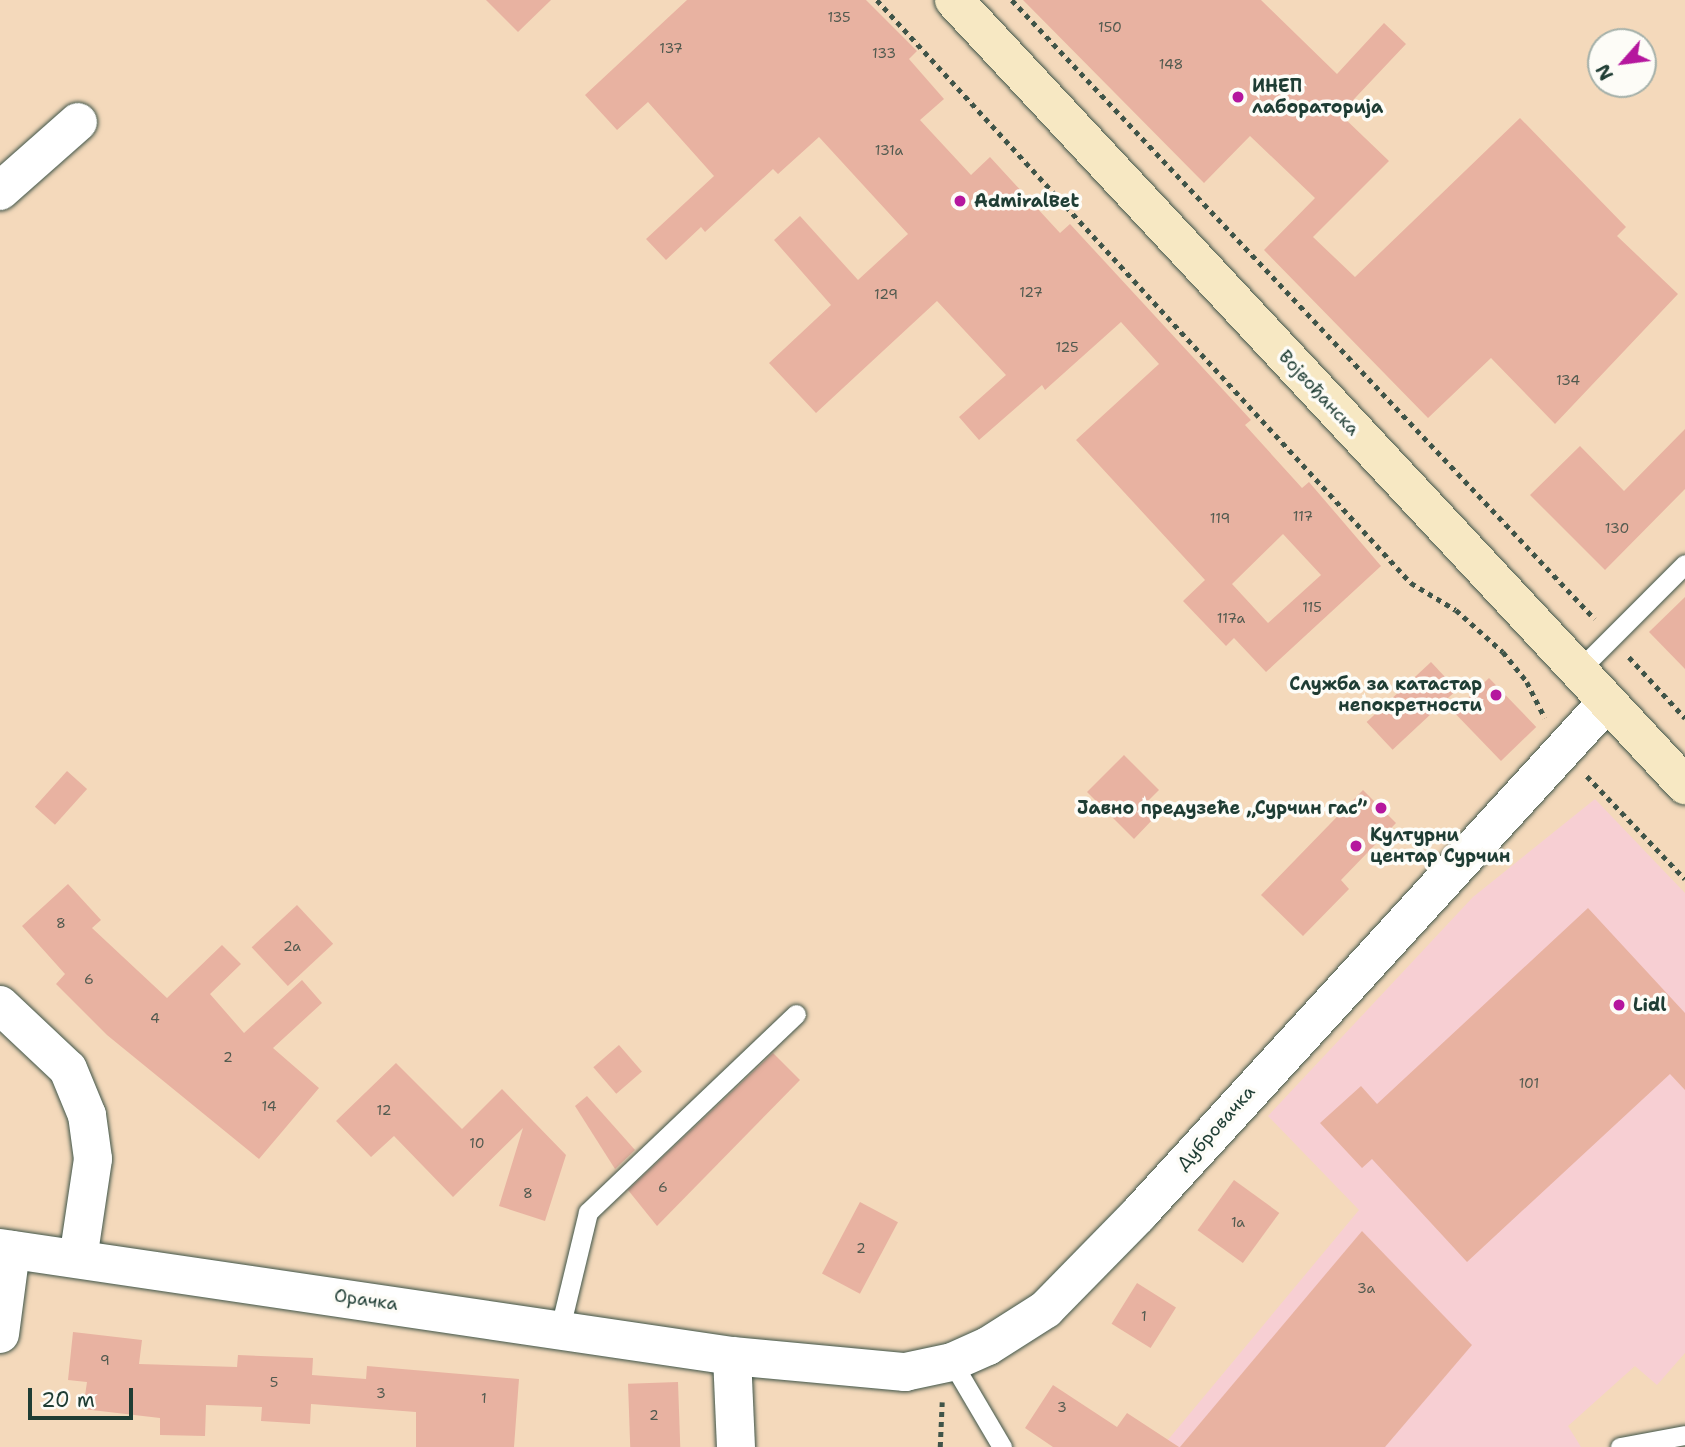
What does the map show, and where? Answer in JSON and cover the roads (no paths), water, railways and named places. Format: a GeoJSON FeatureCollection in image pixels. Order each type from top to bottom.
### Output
{"type":"FeatureCollection","features":[{"type":"Feature","properties":{"kind":"main road","name":"Војвођанска"},"geometry":{"type":"LineString","coordinates":[[954,0],[1685,785]]}},
{"type":"Feature","properties":{"kind":"street"},"geometry":{"type":"LineString","coordinates":[[0,191],[78,122]]}},
{"type":"Feature","properties":{"kind":"street","name":"Дубровачка"},"geometry":{"type":"LineString","coordinates":[[732,1356],[905,1372],[953,1362],[988,1346],[1046,1309],[1607,702]]}},
{"type":"Feature","properties":{"kind":"street"},"geometry":{"type":"LineString","coordinates":[[0,1005],[68,1069],[88,1115],[93,1159],[78,1259]]}},
{"type":"Feature","properties":{"kind":"street"},"geometry":{"type":"LineString","coordinates":[[0,1334],[6,1249]]}},
{"type":"Feature","properties":{"kind":"street","name":"Орачка"},"geometry":{"type":"LineString","coordinates":[[6,1249],[560,1328],[732,1356]]}},
{"type":"Feature","properties":{"kind":"street"},"geometry":{"type":"LineString","coordinates":[[732,1356],[736,1447]]}},
{"type":"Feature","properties":{"kind":"lane"},"geometry":{"type":"LineString","coordinates":[[1578,671],[1685,564]]}},
{"type":"Feature","properties":{"kind":"lane"},"geometry":{"type":"LineString","coordinates":[[560,1328],[588,1212],[796,1014]]}},
{"type":"Feature","properties":{"kind":"lane"},"geometry":{"type":"LineString","coordinates":[[953,1362],[1002,1447]]}},
{"type":"Feature","properties":{"kind":"lane"},"geometry":{"type":"LineString","coordinates":[[1620,1447],[1632,1441],[1677,1440],[1685,1435]]}},
{"type":"Feature","properties":{"kind":"place","name":"ИНЕП лабораторија"},"geometry":{"type":"Point","coordinates":[1238,97]}},
{"type":"Feature","properties":{"kind":"place","name":"AdmiralBet"},"geometry":{"type":"Point","coordinates":[960,201]}},
{"type":"Feature","properties":{"kind":"place","name":"Служба за катастар непокретности"},"geometry":{"type":"Point","coordinates":[1496,695]}},
{"type":"Feature","properties":{"kind":"place","name":"Јавно предузеће „Сурчин гас”"},"geometry":{"type":"Point","coordinates":[1381,808]}},
{"type":"Feature","properties":{"kind":"place","name":"Културни центар Сурчин"},"geometry":{"type":"Point","coordinates":[1356,846]}},
{"type":"Feature","properties":{"kind":"place","name":"Lidl"},"geometry":{"type":"Point","coordinates":[1619,1005]}}]}
